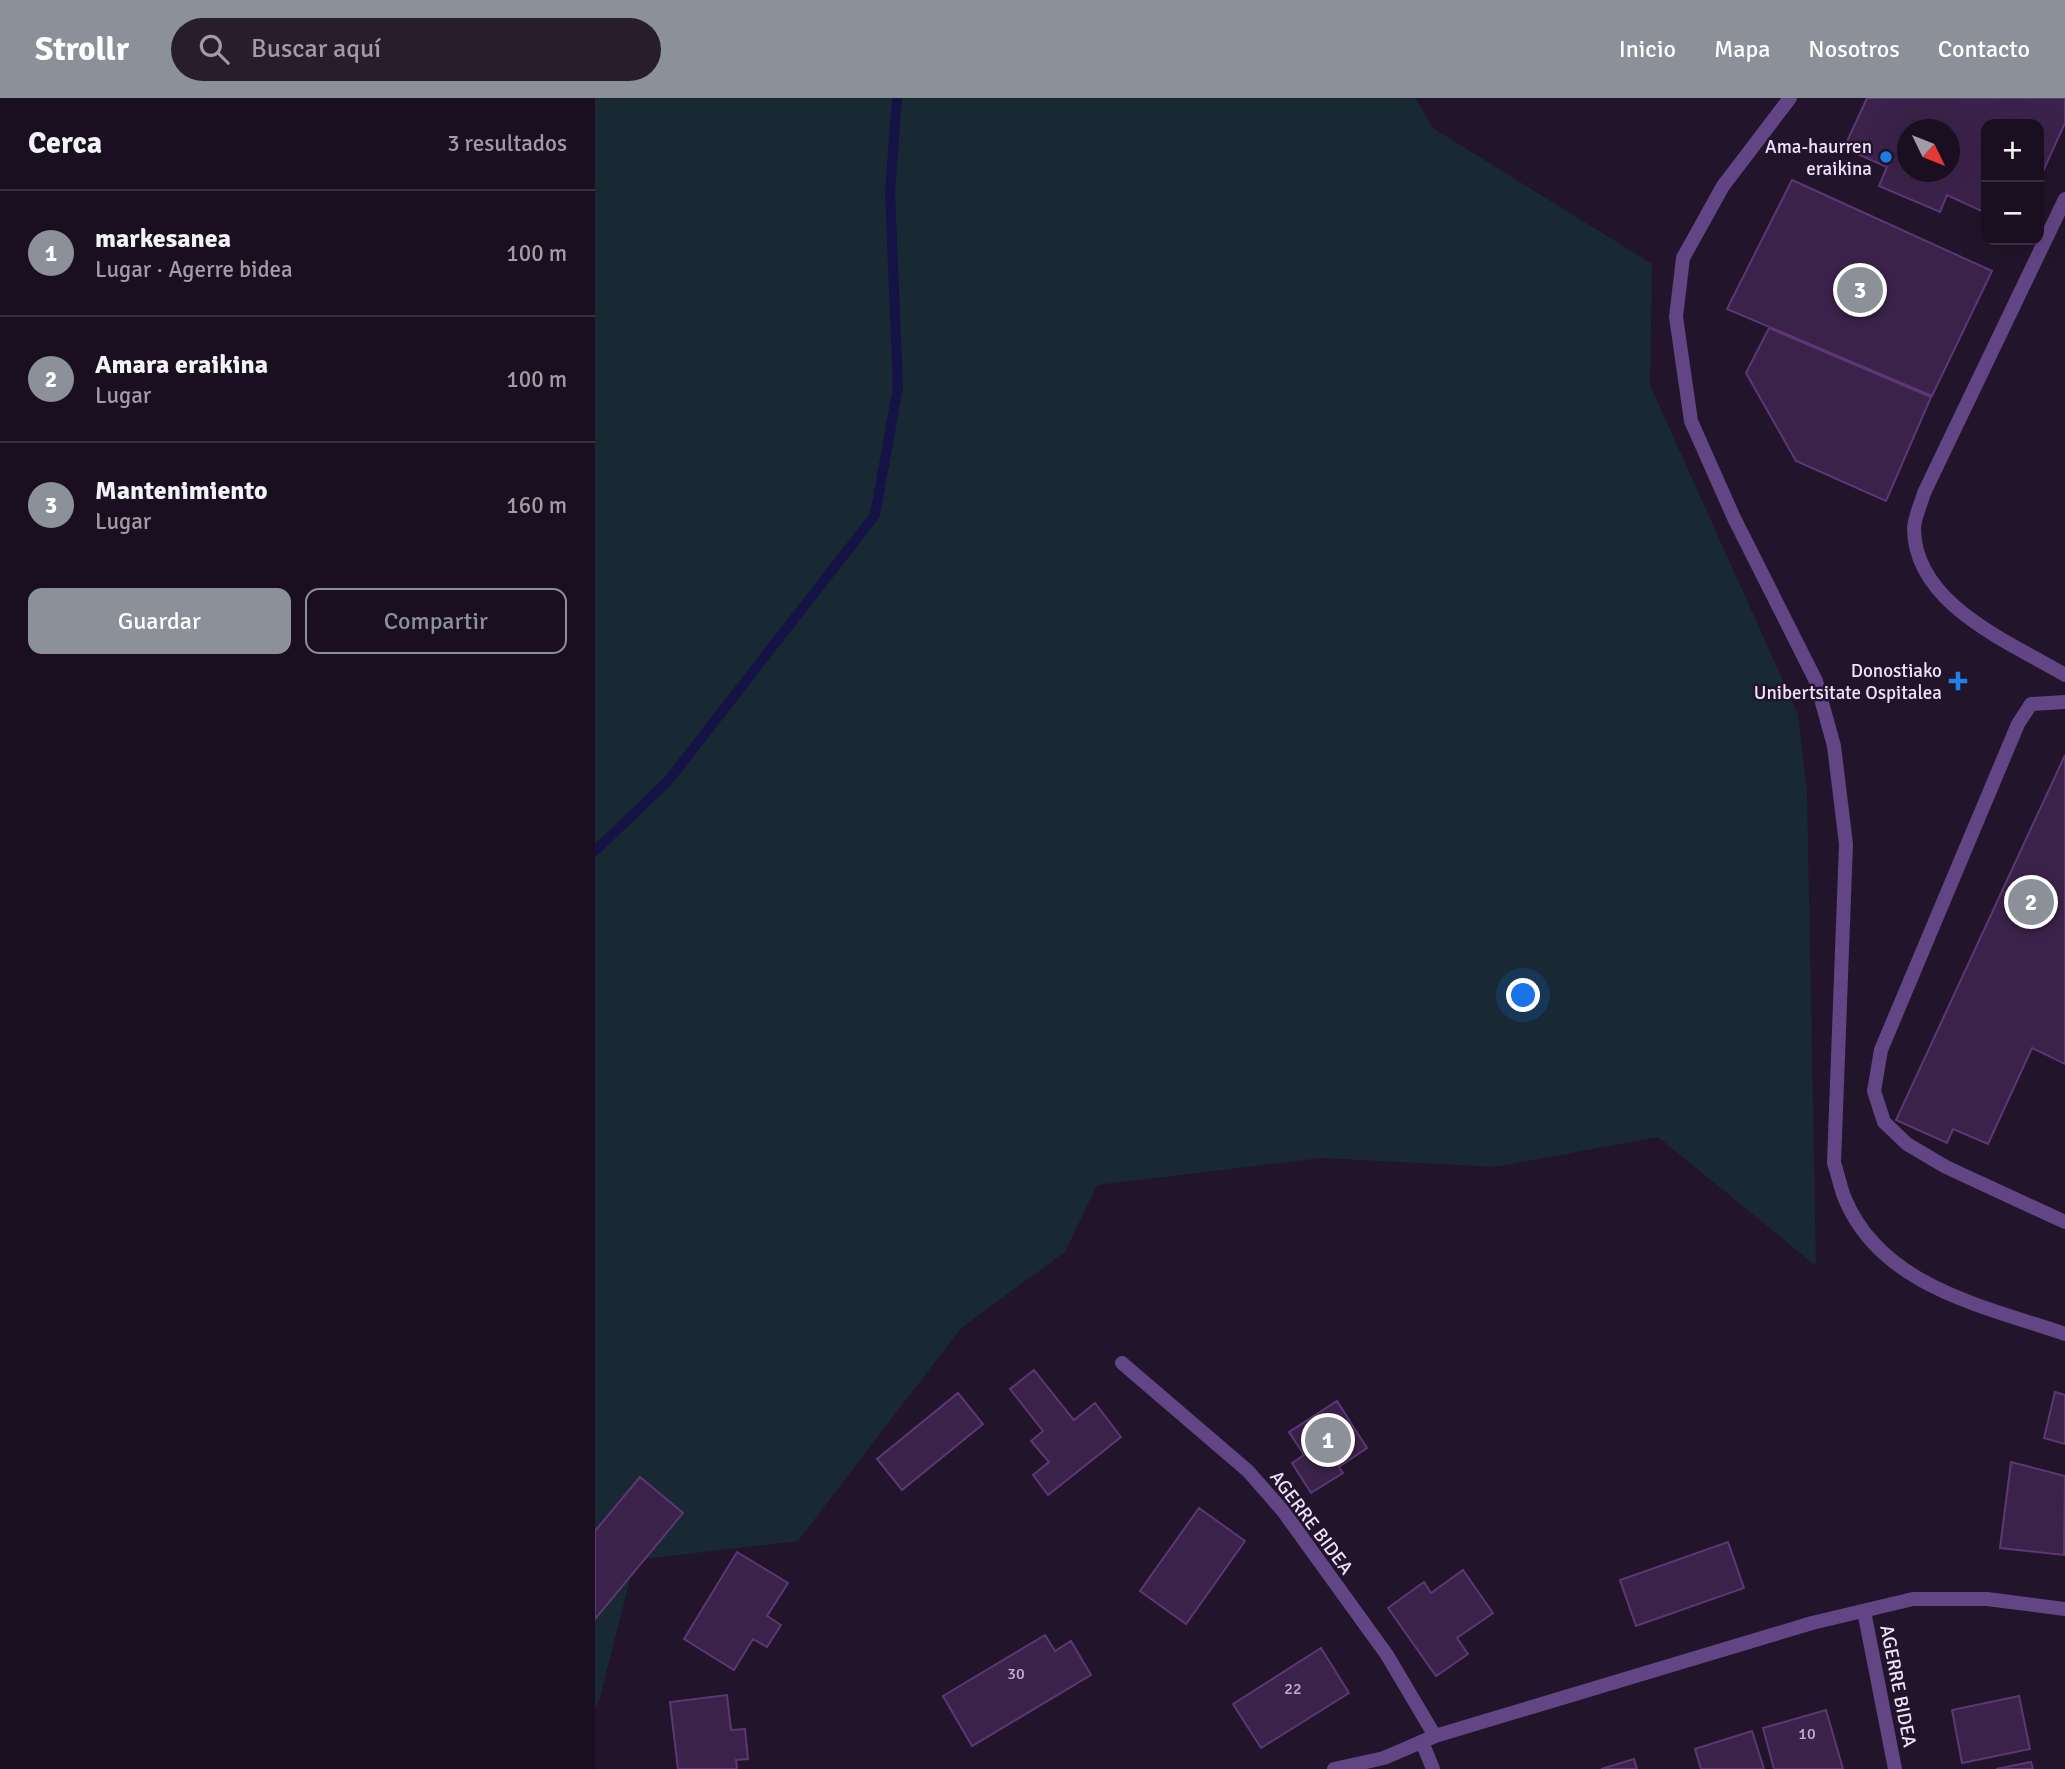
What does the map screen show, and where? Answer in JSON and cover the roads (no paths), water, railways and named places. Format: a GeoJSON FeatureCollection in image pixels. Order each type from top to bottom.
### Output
{"type":"FeatureCollection","features":[{"type":"Feature","properties":{"kind":"street"},"geometry":{"type":"LineString","coordinates":[[1790,98],[1723,186],[1683,258],[1676,317],[1691,421],[1734,518],[1816,681],[1834,747],[1846,844],[1834,1163],[1845,1200],[1867,1234],[1891,1262],[1923,1283],[1952,1295],[2065,1334]]}},
{"type":"Feature","properties":{"kind":"street"},"geometry":{"type":"LineString","coordinates":[[2065,199],[2060,225],[1924,493],[1914,528],[1921,568],[1950,606],[2065,675]]}},
{"type":"Feature","properties":{"kind":"street"},"geometry":{"type":"LineString","coordinates":[[2065,702],[2031,704],[2018,724],[1881,1050],[1874,1091],[1884,1122],[1907,1144],[1946,1167],[2065,1222]]}},
{"type":"Feature","properties":{"kind":"street","name":"AGERRE BIDEA"},"geometry":{"type":"LineString","coordinates":[[1122,1363],[1248,1471],[1283,1511],[1387,1655],[1428,1739],[1433,1769]]}},
{"type":"Feature","properties":{"kind":"street","name":"AGERRE BIDEA"},"geometry":{"type":"LineString","coordinates":[[1334,1769],[1384,1758],[1428,1739],[1812,1623],[1913,1599],[1987,1599],[2065,1609]]}},
{"type":"Feature","properties":{"kind":"street","name":"AGERRE BIDEA"},"geometry":{"type":"LineString","coordinates":[[1864,1611],[1895,1769]]}},
{"type":"Feature","properties":{"kind":"waterway"},"geometry":{"type":"LineString","coordinates":[[595,851],[668,781],[875,515],[898,387],[890,192],[897,98]]}},
{"type":"Feature","properties":{"kind":"place","name":"Ama-haurren eraikina"},"geometry":{"type":"Point","coordinates":[1886,157]}},
{"type":"Feature","properties":{"kind":"place","name":"Mantenimiento"},"geometry":{"type":"Point","coordinates":[1860,290]}},
{"type":"Feature","properties":{"kind":"place","name":"Donostiako Unibertsitate Ospitalea"},"geometry":{"type":"Point","coordinates":[1958,681]}},
{"type":"Feature","properties":{"kind":"place","name":"Amara eraikina"},"geometry":{"type":"Point","coordinates":[2031,902]}},
{"type":"Feature","properties":{"kind":"place","name":"markesanea"},"geometry":{"type":"Point","coordinates":[1328,1440]}}]}
